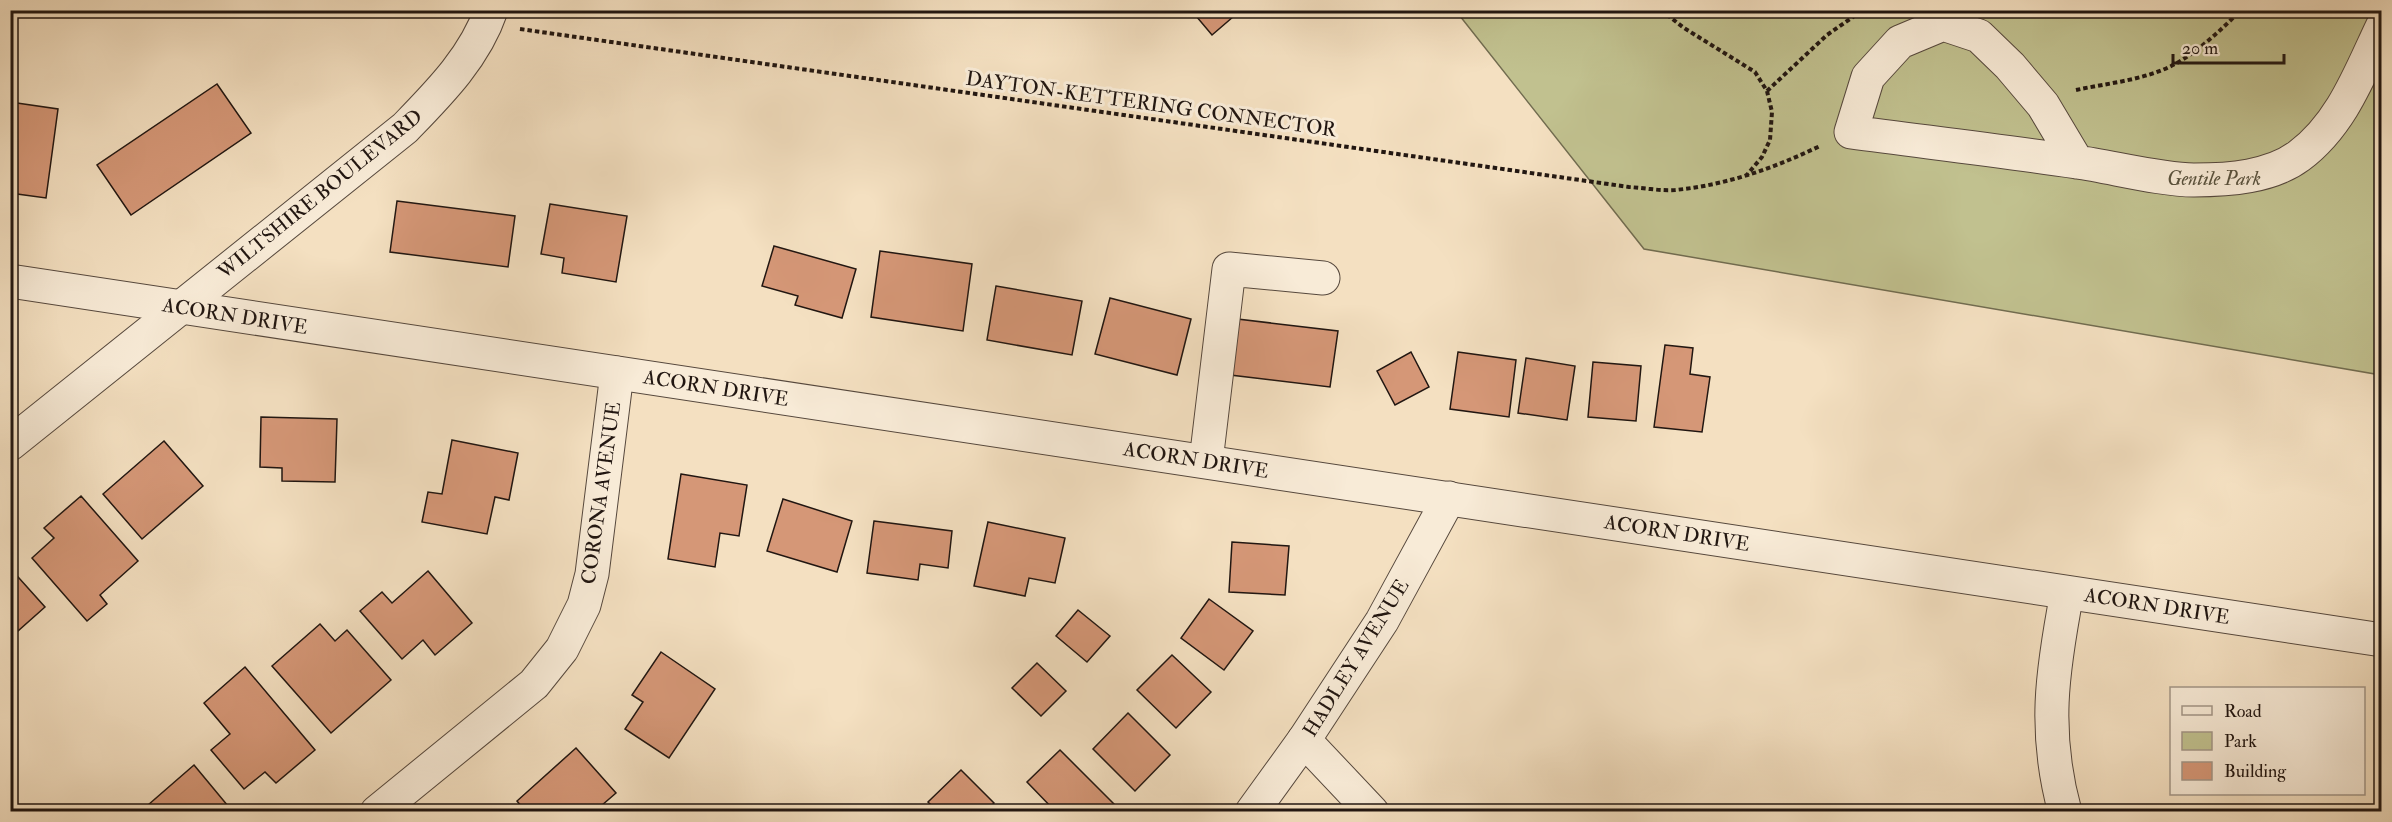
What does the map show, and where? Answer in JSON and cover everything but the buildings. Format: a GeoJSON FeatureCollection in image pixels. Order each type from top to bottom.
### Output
{"type":"FeatureCollection","features":[{"type":"Feature","properties":{"kind":"street","name":"WILTSHIRE BOULEVARD"},"geometry":{"type":"LineString","coordinates":[[10,444],[405,128],[442,90],[480,38],[489,17]]}},
{"type":"Feature","properties":{"kind":"street"},"geometry":{"type":"LineString","coordinates":[[2077,162],[2043,105],[2010,66],[1979,36],[1943,24],[1900,42],[1868,77],[1851,132],[2193,180],[2240,177],[2274,170],[2299,156],[2338,116],[2382,27]]}},
{"type":"Feature","properties":{"kind":"street"},"geometry":{"type":"LineString","coordinates":[[1206,461],[1229,269],[1323,278]]}},
{"type":"Feature","properties":{"kind":"street","name":"ACORN DRIVE"},"geometry":{"type":"LineString","coordinates":[[10,281],[2382,640]]}},
{"type":"Feature","properties":{"kind":"street","name":"CORONA AVENUE"},"geometry":{"type":"LineString","coordinates":[[377,812],[534,684],[562,649],[584,605],[592,574],[617,373]]}},
{"type":"Feature","properties":{"kind":"street","name":"HADLEY AVENUE"},"geometry":{"type":"LineString","coordinates":[[1252,812],[1304,741],[1382,621],[1449,498]]}},
{"type":"Feature","properties":{"kind":"street"},"geometry":{"type":"LineString","coordinates":[[2065,812],[2056,778],[2050,721],[2054,664],[2067,592]]}},
{"type":"Feature","properties":{"kind":"street"},"geometry":{"type":"LineString","coordinates":[[1304,741],[1372,812]]}},
{"type":"Feature","properties":{"kind":"path","name":"DAYTON-KETTERING CONNECTOR"},"geometry":{"type":"LineString","coordinates":[[440,10],[1629,187],[1673,190],[1746,176],[1851,132]]}},
{"type":"Feature","properties":{"kind":"path"},"geometry":{"type":"LineString","coordinates":[[1661,10],[1692,33],[1755,72],[1767,91],[1772,112],[1770,140],[1762,157],[1746,176]]}},
{"type":"Feature","properties":{"kind":"path"},"geometry":{"type":"LineString","coordinates":[[1767,91],[1827,35],[1863,10]]}},
{"type":"Feature","properties":{"kind":"path"},"geometry":{"type":"LineString","coordinates":[[2043,105],[2072,91],[2143,76],[2175,65],[2212,39],[2241,10]]}},
{"type":"Feature","properties":{"kind":"green space","name":"Gentile Park"},"geometry":{"type":"Polygon","coordinates":[[[1456,11],[2381,11],[2381,375],[1644,249],[1456,11]]]}}]}
